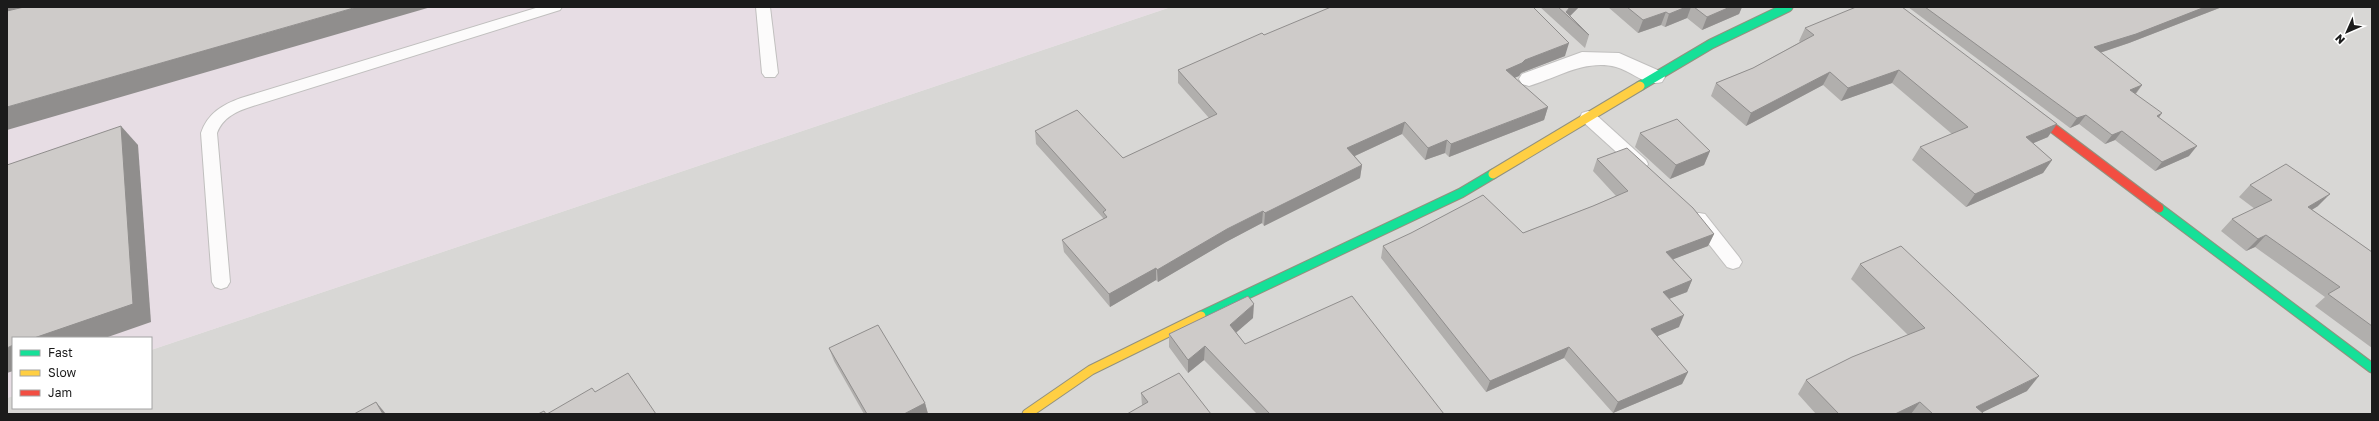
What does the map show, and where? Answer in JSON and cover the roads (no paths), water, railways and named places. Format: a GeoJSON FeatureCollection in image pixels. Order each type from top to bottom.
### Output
{"type":"FeatureCollection","features":[{"type":"Feature","properties":{"kind":"street"},"geometry":{"type":"LineString","coordinates":[[1027,414],[1091,370],[1257,288],[1461,194],[1711,44],[1788,7]]}},
{"type":"Feature","properties":{"kind":"street"},"geometry":{"type":"LineString","coordinates":[[1566,44],[1582,59]]}},
{"type":"Feature","properties":{"kind":"street"},"geometry":{"type":"LineString","coordinates":[[1529,79],[1582,59],[1619,60],[1656,77]]}},
{"type":"Feature","properties":{"kind":"street"},"geometry":{"type":"LineString","coordinates":[[2018,102],[2372,368]]}},
{"type":"Feature","properties":{"kind":"lane"},"geometry":{"type":"LineString","coordinates":[[221,282],[209,133],[212,122],[219,115],[231,108],[247,102],[555,7]]}},
{"type":"Feature","properties":{"kind":"lane"},"geometry":{"type":"LineString","coordinates":[[763,7],[770,73]]}},
{"type":"Feature","properties":{"kind":"lane"},"geometry":{"type":"LineString","coordinates":[[1588,117],[1654,176]]}},
{"type":"Feature","properties":{"kind":"lane"},"geometry":{"type":"LineString","coordinates":[[1690,209],[1733,262]]}}]}
